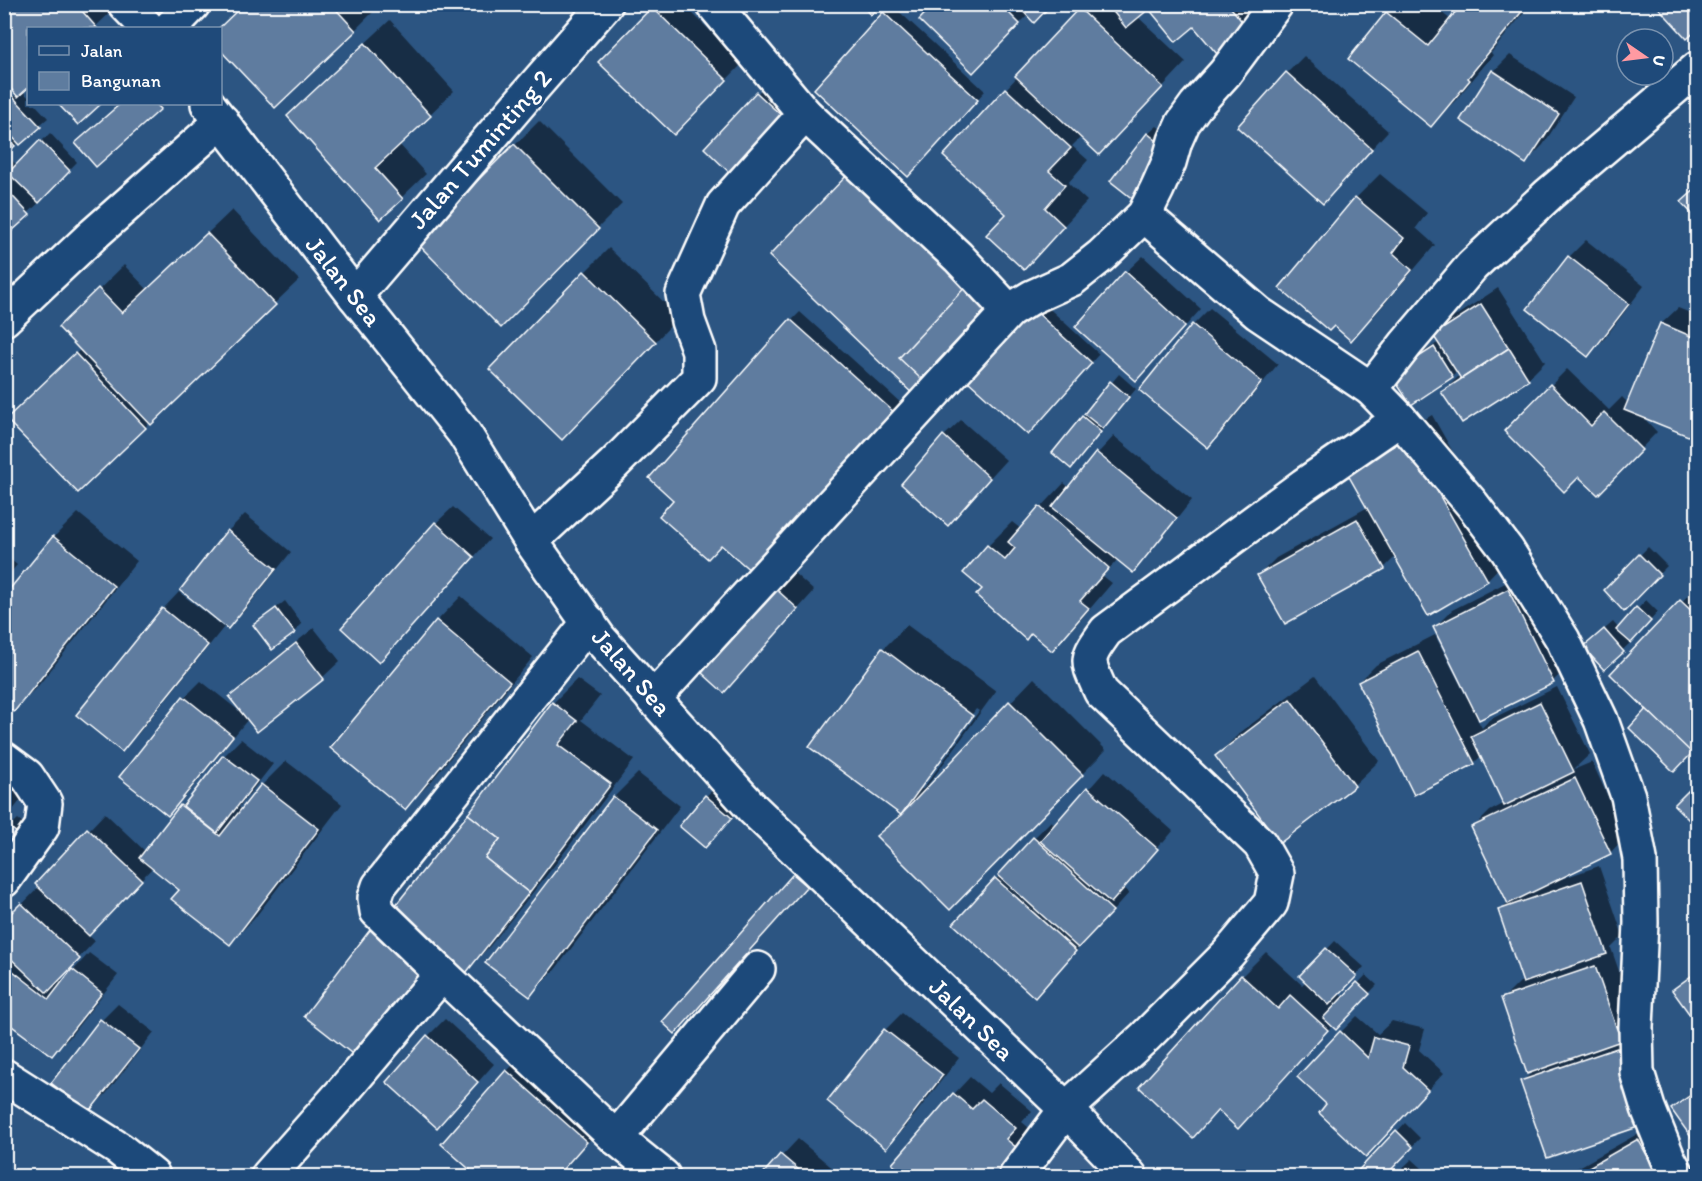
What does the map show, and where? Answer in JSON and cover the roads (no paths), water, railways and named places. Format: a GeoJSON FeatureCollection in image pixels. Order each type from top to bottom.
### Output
{"type":"FeatureCollection","features":[{"type":"Feature","properties":{"kind":"street"},"geometry":{"type":"LineString","coordinates":[[125,4],[147,27]]}},
{"type":"Feature","properties":{"kind":"street"},"geometry":{"type":"LineString","coordinates":[[171,27],[193,4]]}},
{"type":"Feature","properties":{"kind":"street","name":"Jalan Tuminting 2"},"geometry":{"type":"LineString","coordinates":[[355,296],[606,4]]}},
{"type":"Feature","properties":{"kind":"street"},"geometry":{"type":"LineString","coordinates":[[713,4],[805,114],[958,257],[1009,311]]}},
{"type":"Feature","properties":{"kind":"street"},"geometry":{"type":"LineString","coordinates":[[653,699],[1009,311],[1032,297],[1072,279],[1101,256],[1144,215],[1169,162],[1183,123],[1276,4]]}},
{"type":"Feature","properties":{"kind":"street"},"geometry":{"type":"LineString","coordinates":[[1371,389],[1472,266],[1549,194],[1698,68]]}},
{"type":"Feature","properties":{"kind":"street"},"geometry":{"type":"LineString","coordinates":[[4,319],[94,234],[215,112]]}},
{"type":"Feature","properties":{"kind":"street","name":"Jalan Sea"},"geometry":{"type":"LineString","coordinates":[[215,112],[355,296],[464,433],[531,541],[599,638],[753,809],[1066,1109],[1130,1176]]}},
{"type":"Feature","properties":{"kind":"street"},"geometry":{"type":"LineString","coordinates":[[531,541],[613,465],[699,378],[699,351],[688,321],[683,294],[723,205],[805,114]]}},
{"type":"Feature","properties":{"kind":"street"},"geometry":{"type":"LineString","coordinates":[[1144,215],[1258,313],[1371,389],[1400,419],[1472,504],[1507,550],[1563,640],[1601,720],[1628,796],[1640,859],[1641,923],[1636,1027],[1637,1072],[1648,1108],[1668,1158],[1678,1176]]}},
{"type":"Feature","properties":{"kind":"street"},"geometry":{"type":"LineString","coordinates":[[1016,1176],[1066,1109],[1145,1037],[1228,954],[1271,903],[1277,874],[1260,844],[1101,692],[1089,663],[1093,649],[1106,631],[1304,485],[1400,419]]}},
{"type":"Feature","properties":{"kind":"street"},"geometry":{"type":"LineString","coordinates":[[589,622],[379,886],[375,898],[377,911],[442,974],[616,1137],[663,1176]]}},
{"type":"Feature","properties":{"kind":"street"},"geometry":{"type":"LineString","coordinates":[[4,759],[27,776],[45,802],[42,827],[4,880]]}},
{"type":"Feature","properties":{"kind":"street"},"geometry":{"type":"LineString","coordinates":[[616,1137],[759,969]]}},
{"type":"Feature","properties":{"kind":"street"},"geometry":{"type":"LineString","coordinates":[[268,1176],[442,974]]}},
{"type":"Feature","properties":{"kind":"street"},"geometry":{"type":"LineString","coordinates":[[4,1076],[119,1149],[153,1176]]}}]}
